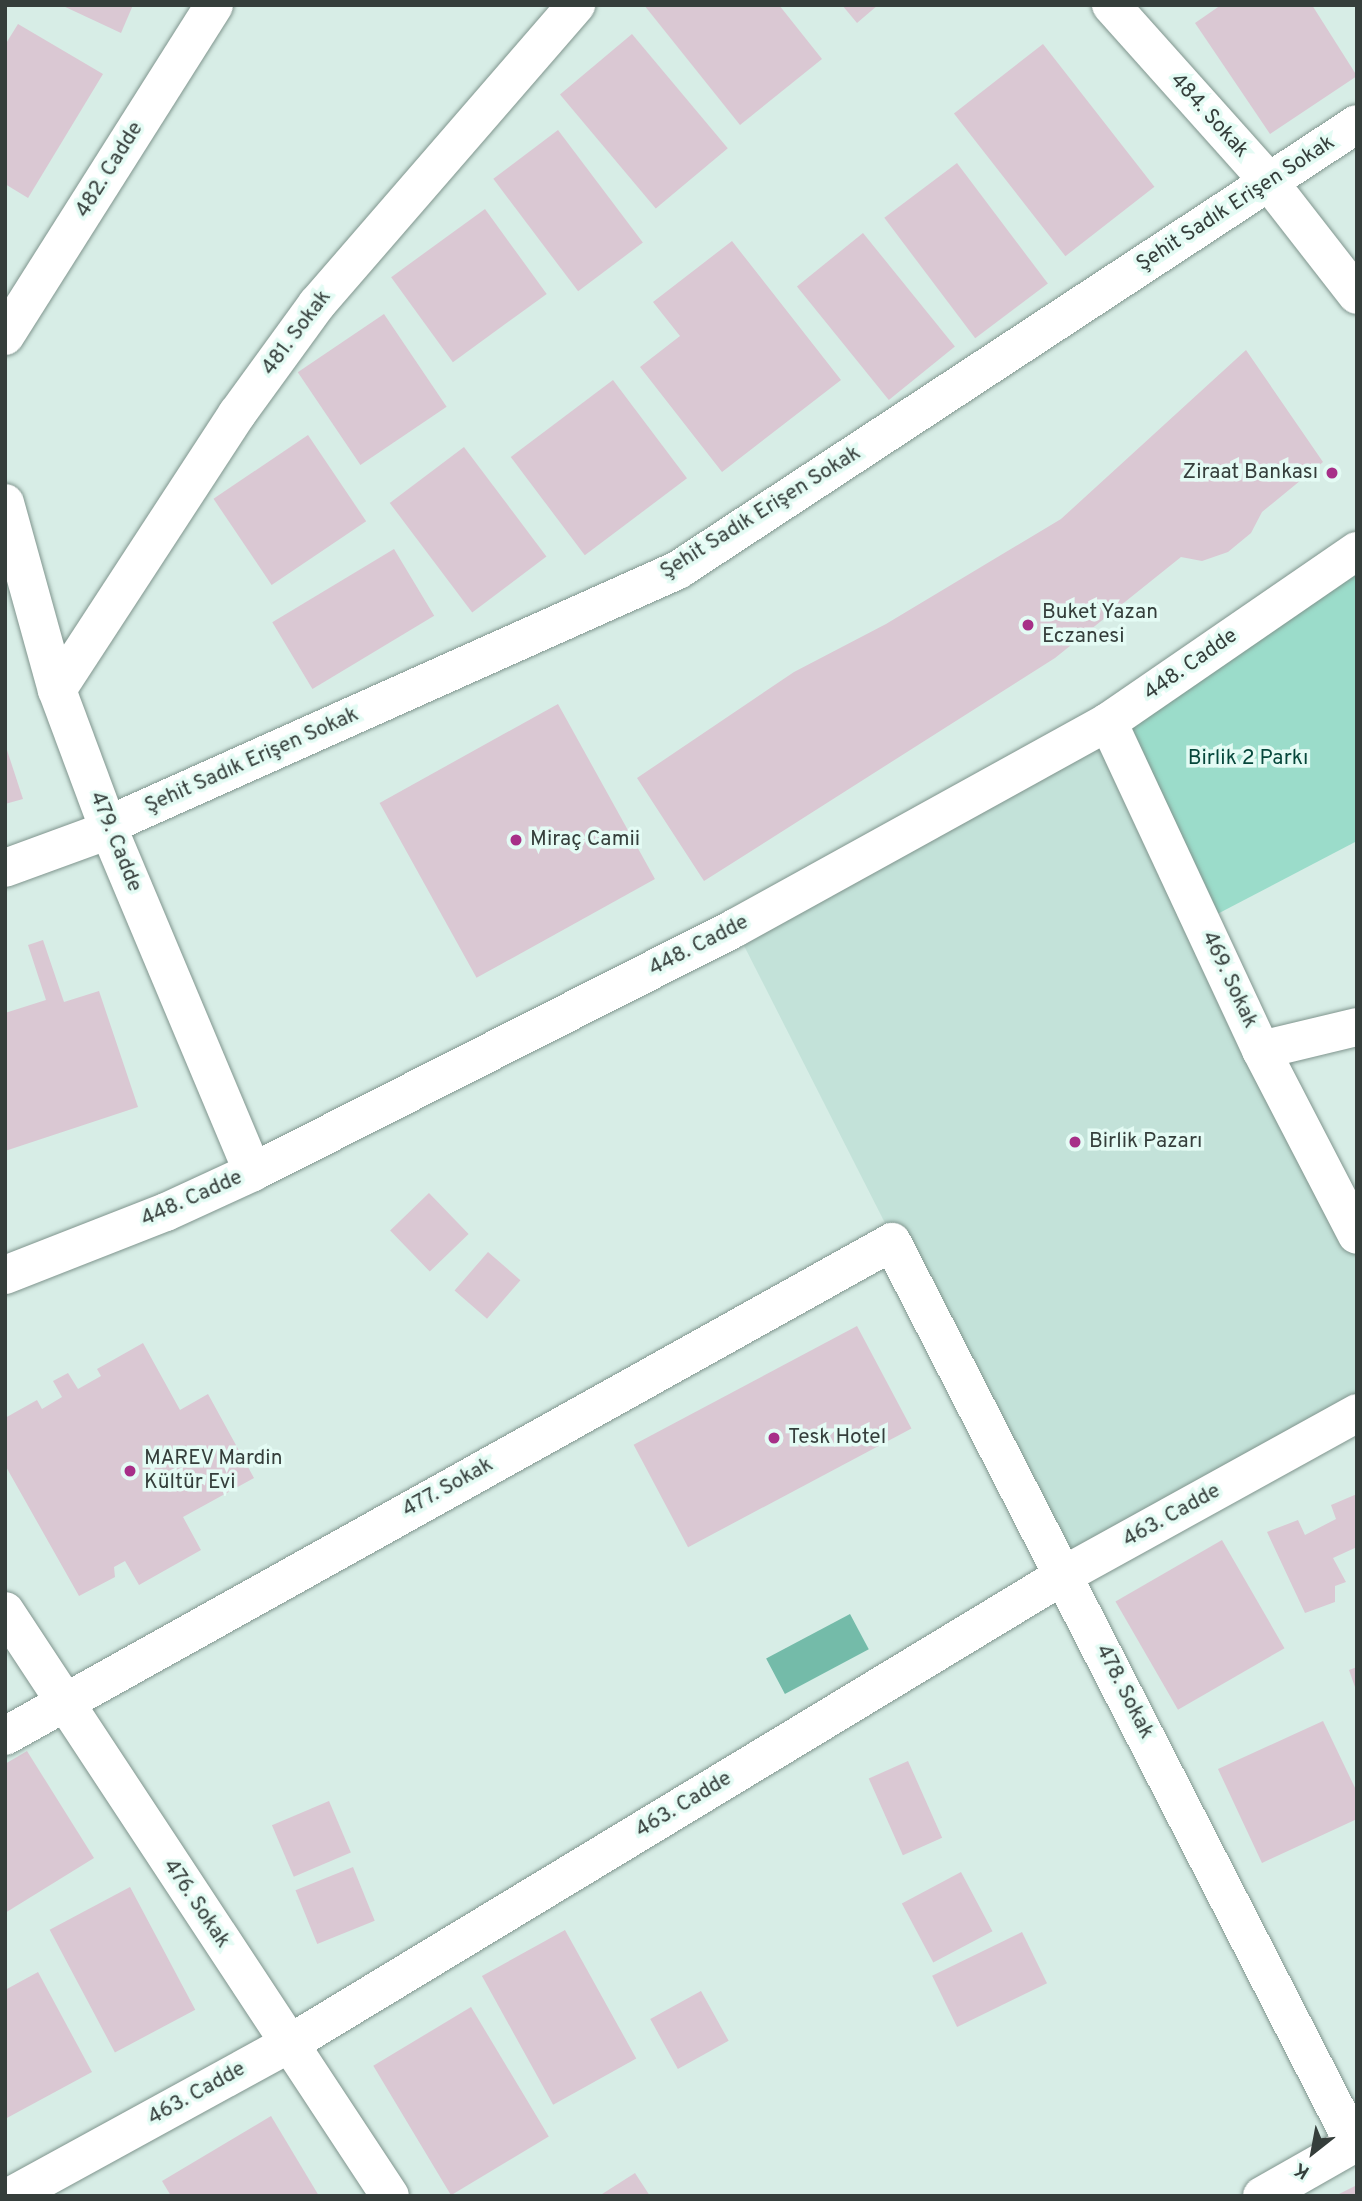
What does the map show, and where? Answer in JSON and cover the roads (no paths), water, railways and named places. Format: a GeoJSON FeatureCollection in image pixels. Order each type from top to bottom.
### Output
{"type":"FeatureCollection","features":[{"type":"Feature","properties":{"kind":"street","name":"482. Cadde"},"geometry":{"type":"LineString","coordinates":[[5,336],[214,5]]}},
{"type":"Feature","properties":{"kind":"street","name":"481. Sokak"},"geometry":{"type":"LineString","coordinates":[[57,690],[237,414],[317,304],[576,5]]}},
{"type":"Feature","properties":{"kind":"street","name":"484. Sokak"},"geometry":{"type":"LineString","coordinates":[[1111,5],[1269,183],[1357,295]]}},
{"type":"Feature","properties":{"kind":"street","name":"Şehit Sadık Erişen Sokak"},"geometry":{"type":"LineString","coordinates":[[5,868],[109,830],[115,822],[678,570],[1357,124]]}},
{"type":"Feature","properties":{"kind":"street","name":"479. Cadde"},"geometry":{"type":"LineString","coordinates":[[5,503],[57,690],[109,830],[253,1172]]}},
{"type":"Feature","properties":{"kind":"street","name":"448. Cadde"},"geometry":{"type":"LineString","coordinates":[[5,1275],[166,1212],[253,1172],[735,928],[1108,722],[1357,551]]}},
{"type":"Feature","properties":{"kind":"street","name":"469. Sokak"},"geometry":{"type":"LineString","coordinates":[[1108,722],[1261,1050],[1357,1235]]}},
{"type":"Feature","properties":{"kind":"street"},"geometry":{"type":"LineString","coordinates":[[1261,1050],[1357,1027]]}},
{"type":"Feature","properties":{"kind":"street","name":"478. Sokak"},"geometry":{"type":"LineString","coordinates":[[892,1242],[1355,2143]]}},
{"type":"Feature","properties":{"kind":"street","name":"477. Sokak"},"geometry":{"type":"LineString","coordinates":[[5,1736],[892,1242]]}},
{"type":"Feature","properties":{"kind":"street","name":"463. Cadde"},"geometry":{"type":"LineString","coordinates":[[11,2196],[289,2044],[1064,1575],[1357,1413]]}},
{"type":"Feature","properties":{"kind":"street","name":"476. Sokak"},"geometry":{"type":"LineString","coordinates":[[5,1611],[63,1703],[390,2196]]}},
{"type":"Feature","properties":{"kind":"street"},"geometry":{"type":"LineString","coordinates":[[1262,2196],[1355,2143]]}},
{"type":"Feature","properties":{"kind":"place","name":"Ziraat Bankası"},"geometry":{"type":"Point","coordinates":[1332,473]}},
{"type":"Feature","properties":{"kind":"place","name":"Buket Yazan Eczanesi"},"geometry":{"type":"Point","coordinates":[1028,625]}},
{"type":"Feature","properties":{"kind":"place","name":"Miraç Camii"},"geometry":{"type":"Point","coordinates":[516,840]}},
{"type":"Feature","properties":{"kind":"place","name":"Birlik Pazarı"},"geometry":{"type":"Point","coordinates":[1075,1142]}},
{"type":"Feature","properties":{"kind":"place","name":"Tesk Hotel"},"geometry":{"type":"Point","coordinates":[774,1438]}},
{"type":"Feature","properties":{"kind":"place","name":"MAREV Mardin Kültür Evi"},"geometry":{"type":"Point","coordinates":[130,1471]}},
{"type":"Feature","properties":{"kind":"park label","name":"Birlik 2 Parkı"},"geometry":{"type":"Point","coordinates":[1248,759]}}]}
